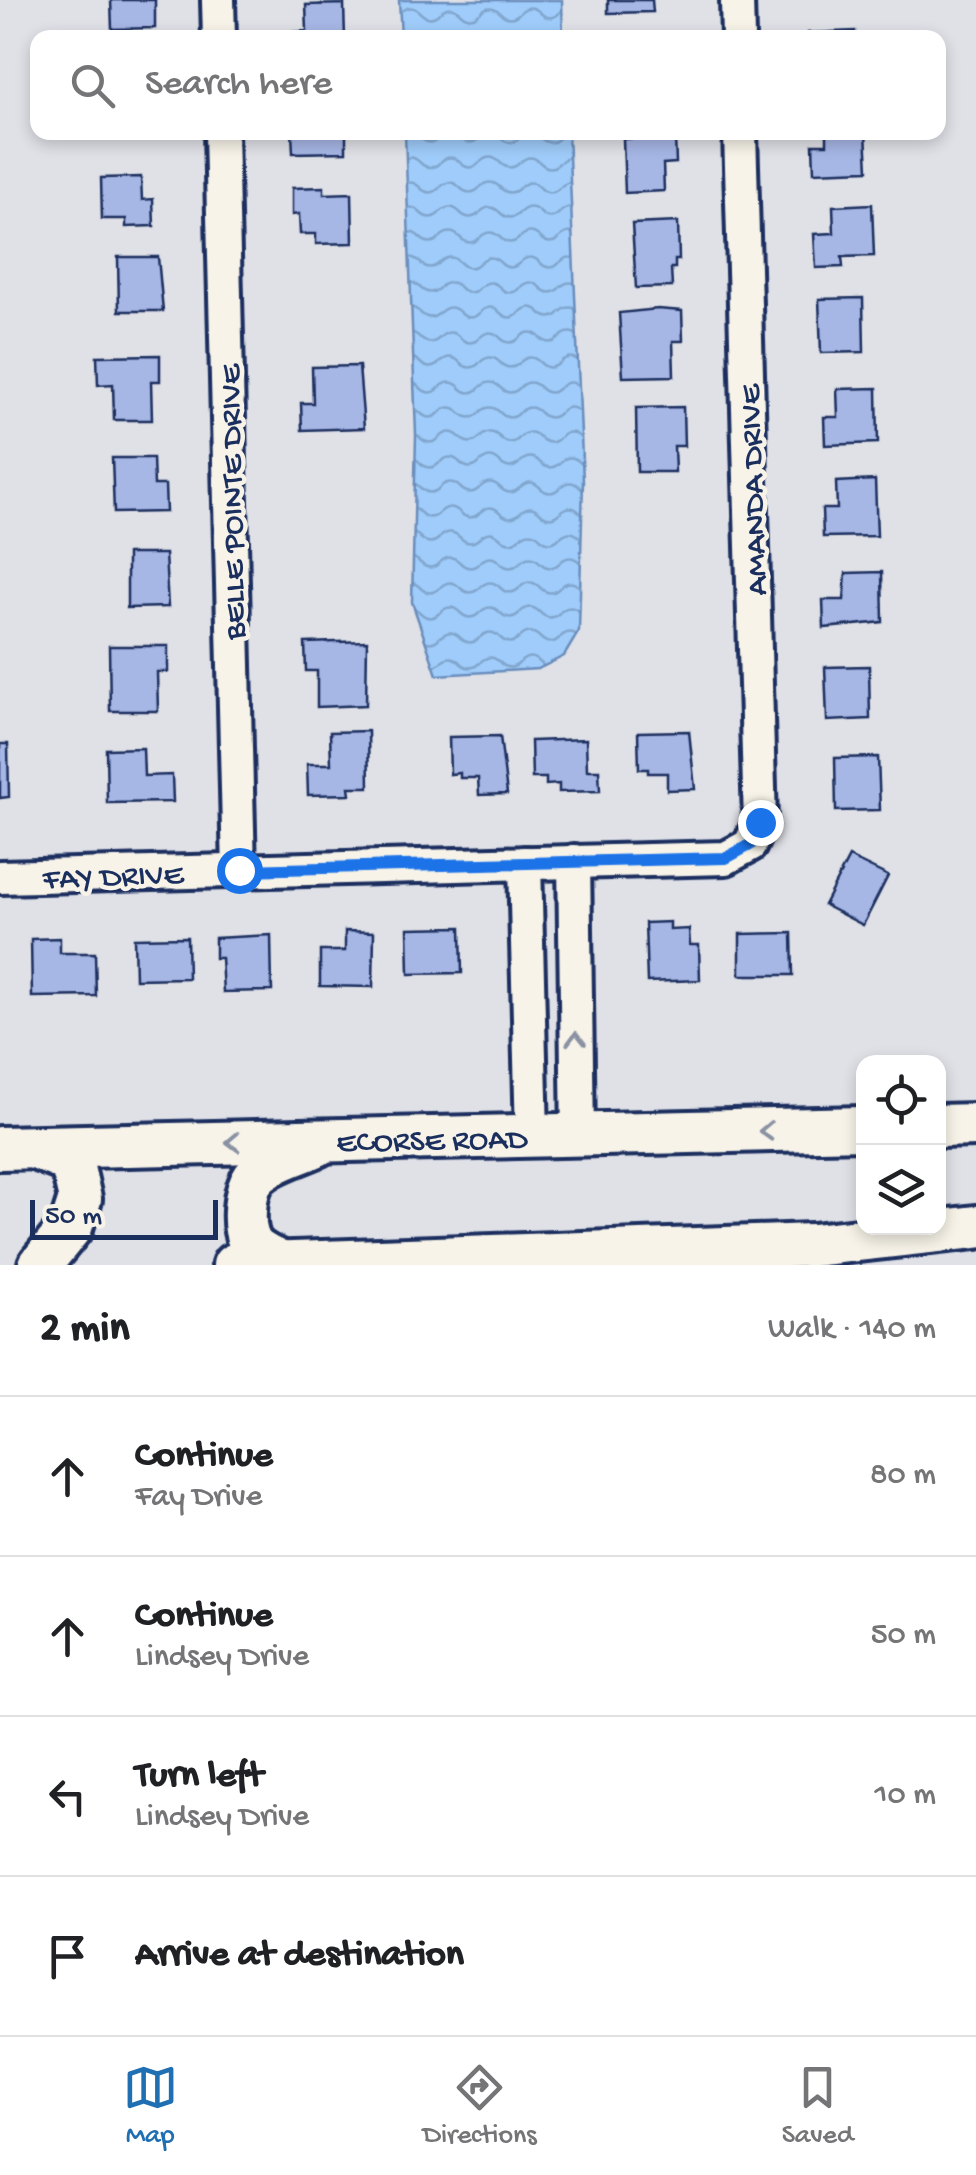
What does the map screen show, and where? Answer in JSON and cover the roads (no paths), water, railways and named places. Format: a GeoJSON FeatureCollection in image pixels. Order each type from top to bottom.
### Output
{"type":"FeatureCollection","features":[{"type":"Feature","properties":{"kind":"main road"},"geometry":{"type":"LineString","coordinates":[[946,1126],[976,1125]]}},
{"type":"Feature","properties":{"kind":"main road","name":"ECORSE ROAD"},"geometry":{"type":"LineString","coordinates":[[17,1148],[856,1128]]}},
{"type":"Feature","properties":{"kind":"main road"},"geometry":{"type":"LineString","coordinates":[[280,1263],[256,1250],[248,1238],[245,1222],[249,1188],[266,1169],[330,1138]]}},
{"type":"Feature","properties":{"kind":"main road"},"geometry":{"type":"LineString","coordinates":[[17,1148],[63,1158],[73,1168],[80,1199],[71,1227],[40,1265]]}},
{"type":"Feature","properties":{"kind":"main road"},"geometry":{"type":"LineString","coordinates":[[234,1265],[813,1245],[976,1227]]}},
{"type":"Feature","properties":{"kind":"street"},"geometry":{"type":"LineString","coordinates":[[218,0],[219,30]]}},
{"type":"Feature","properties":{"kind":"street"},"geometry":{"type":"LineString","coordinates":[[737,0],[738,30]]}},
{"type":"Feature","properties":{"kind":"street","name":"BELLE POINTE DRIVE"},"geometry":{"type":"LineString","coordinates":[[221,140],[239,870]]}},
{"type":"Feature","properties":{"kind":"street","name":"AMANDA DRIVE"},"geometry":{"type":"LineString","coordinates":[[740,140],[760,822],[750,845]]}},
{"type":"Feature","properties":{"kind":"street","name":"FAY DRIVE"},"geometry":{"type":"LineString","coordinates":[[0,877],[726,858],[750,845]]}},
{"type":"Feature","properties":{"kind":"street"},"geometry":{"type":"LineString","coordinates":[[574,861],[578,1137]]}},
{"type":"Feature","properties":{"kind":"street"},"geometry":{"type":"LineString","coordinates":[[525,862],[532,1136]]}},
{"type":"Feature","properties":{"kind":"water"},"geometry":{"type":"Polygon","coordinates":[[[399,0],[562,0],[563,30],[401,30],[399,0]]]}},
{"type":"Feature","properties":{"kind":"water"},"geometry":{"type":"Polygon","coordinates":[[[405,140],[568,140],[583,481],[579,631],[564,656],[538,669],[437,675],[412,602],[416,435],[405,140]]]}}]}
